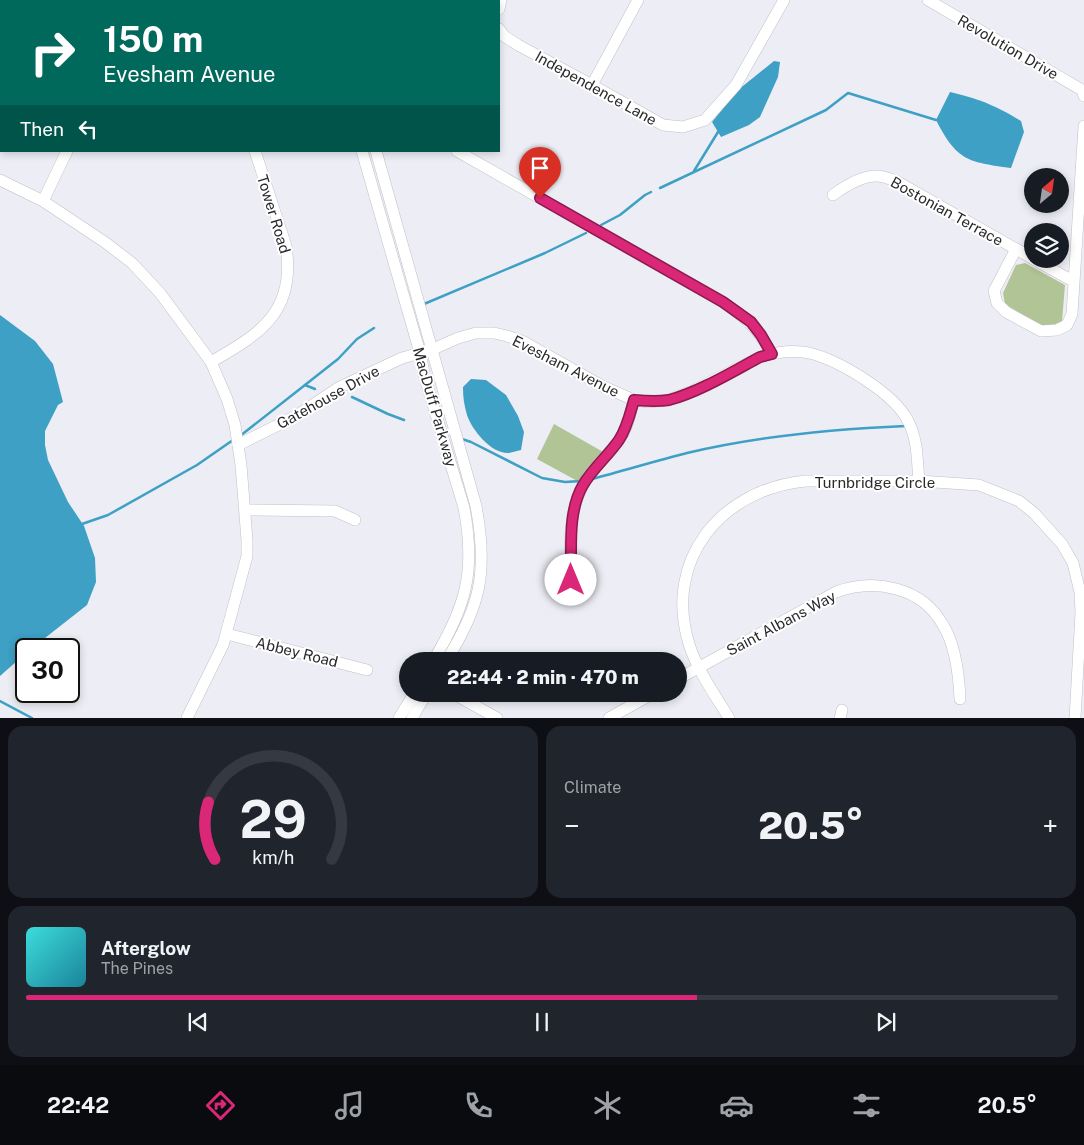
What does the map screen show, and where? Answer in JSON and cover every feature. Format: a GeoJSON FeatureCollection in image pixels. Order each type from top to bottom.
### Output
{"type":"FeatureCollection","features":[{"type":"Feature","properties":{"kind":"street"},"geometry":{"type":"LineString","coordinates":[[592,85],[638,0]]}},
{"type":"Feature","properties":{"kind":"street","name":"Independence Lane"},"geometry":{"type":"LineString","coordinates":[[500,30],[504,36],[518,45],[663,125],[683,127],[705,120],[736,85],[784,0]]}},
{"type":"Feature","properties":{"kind":"street","name":"Revolution Drive"},"geometry":{"type":"LineString","coordinates":[[928,0],[1082,90],[1084,96]]}},
{"type":"Feature","properties":{"kind":"street"},"geometry":{"type":"LineString","coordinates":[[1016,249],[994,291],[997,303],[1006,312],[1041,331],[1057,330],[1067,325],[1072,314],[1084,126]]}},
{"type":"Feature","properties":{"kind":"street"},"geometry":{"type":"LineString","coordinates":[[43,201],[67,152]]}},
{"type":"Feature","properties":{"kind":"street","name":"Tower Road"},"geometry":{"type":"LineString","coordinates":[[211,362],[258,332],[267,323],[283,299],[287,287],[288,260],[286,246],[255,152]]}},
{"type":"Feature","properties":{"kind":"street","name":"MacDuff Parkway"},"geometry":{"type":"LineString","coordinates":[[362,152],[476,506],[482,555],[479,586],[467,624],[451,652]]}},
{"type":"Feature","properties":{"kind":"street","name":"MacDuff Parkway"},"geometry":{"type":"LineString","coordinates":[[376,152],[425,351],[425,378],[464,508],[469,543],[469,573],[464,597],[456,620],[438,652]]}},
{"type":"Feature","properties":{"kind":"street"},"geometry":{"type":"LineString","coordinates":[[459,152],[723,302],[751,322],[772,354]]}},
{"type":"Feature","properties":{"kind":"street","name":"Bostonian Terrace"},"geometry":{"type":"LineString","coordinates":[[833,195],[846,186],[866,178],[878,176],[896,181],[1024,253]]}},
{"type":"Feature","properties":{"kind":"street"},"geometry":{"type":"LineString","coordinates":[[0,180],[43,201],[106,243],[132,263],[160,293],[211,362],[227,399],[235,425],[238,445],[246,510],[247,556],[223,646],[187,718]]}},
{"type":"Feature","properties":{"kind":"street","name":"Bostonian Terrace"},"geometry":{"type":"LineString","coordinates":[[1050,268],[1073,281]]}},
{"type":"Feature","properties":{"kind":"street","name":"Evesham Avenue"},"geometry":{"type":"LineString","coordinates":[[425,351],[476,333],[494,333],[524,342],[583,376],[634,400],[648,402],[668,400],[692,391],[760,357],[793,351],[809,353],[826,359],[870,383],[897,405],[908,420],[913,432],[917,448],[919,481]]}},
{"type":"Feature","properties":{"kind":"street","name":"Gatehouse Drive"},"geometry":{"type":"LineString","coordinates":[[238,445],[296,416],[338,388],[402,358],[425,351]]}},
{"type":"Feature","properties":{"kind":"street"},"geometry":{"type":"LineString","coordinates":[[571,592],[573,520],[583,485],[619,440],[626,428],[634,400]]}},
{"type":"Feature","properties":{"kind":"street","name":"Turnbridge Circle"},"geometry":{"type":"LineString","coordinates":[[729,718],[689,645],[684,620],[683,595],[688,571],[702,536],[724,514],[741,501],[766,489],[788,483],[806,481],[919,481],[979,485],[1001,492],[1019,501],[1034,513],[1062,544],[1073,563],[1080,592],[1081,613],[1075,718]]}},
{"type":"Feature","properties":{"kind":"street"},"geometry":{"type":"LineString","coordinates":[[246,510],[336,511],[356,520]]}},
{"type":"Feature","properties":{"kind":"street","name":"Saint Albans Way"},"geometry":{"type":"LineString","coordinates":[[687,674],[836,592],[872,584],[890,586],[907,592],[929,607],[944,626],[959,679],[960,699]]}},
{"type":"Feature","properties":{"kind":"street","name":"Abbey Road"},"geometry":{"type":"LineString","coordinates":[[227,634],[367,670]]}},
{"type":"Feature","properties":{"kind":"street"},"geometry":{"type":"LineString","coordinates":[[399,718],[409,702]]}},
{"type":"Feature","properties":{"kind":"street"},"geometry":{"type":"LineString","coordinates":[[412,718],[421,702]]}},
{"type":"Feature","properties":{"kind":"street"},"geometry":{"type":"LineString","coordinates":[[468,702],[497,718]]}},
{"type":"Feature","properties":{"kind":"street"},"geometry":{"type":"LineString","coordinates":[[609,718],[638,702]]}},
{"type":"Feature","properties":{"kind":"green space"},"geometry":{"type":"Polygon","coordinates":[[[1024,263],[1024,268],[1034,268],[1065,285],[1062,321],[1049,327],[1038,324],[1005,304],[1003,293],[1016,265],[1024,263]]]}},
{"type":"Feature","properties":{"kind":"green space"},"geometry":{"type":"Polygon","coordinates":[[[554,424],[605,453],[581,483],[537,459],[554,424]]]}},
{"type":"Feature","properties":{"kind":"water"},"geometry":{"type":"Polygon","coordinates":[[[774,61],[780,62],[778,77],[760,117],[749,125],[721,137],[712,122],[738,90],[774,61]]]}},
{"type":"Feature","properties":{"kind":"water"},"geometry":{"type":"Polygon","coordinates":[[[950,92],[987,103],[1021,121],[1024,132],[1011,168],[974,161],[958,152],[951,144],[936,120],[950,92]]]}},
{"type":"Feature","properties":{"kind":"water"},"geometry":{"type":"Polygon","coordinates":[[[0,315],[35,341],[53,364],[63,402],[58,405],[45,431],[45,445],[48,460],[68,502],[84,526],[95,558],[96,582],[87,605],[45,638],[15,638],[15,663],[0,676],[0,315]]]}},
{"type":"Feature","properties":{"kind":"water"},"geometry":{"type":"Polygon","coordinates":[[[471,379],[486,380],[506,395],[518,416],[524,432],[521,450],[509,453],[496,450],[483,440],[473,427],[467,415],[463,394],[463,387],[471,379]]]}},
{"type":"Feature","properties":{"kind":"waterway"},"geometry":{"type":"LineString","coordinates":[[660,188],[826,110],[848,93],[936,120]]}},
{"type":"Feature","properties":{"kind":"waterway"},"geometry":{"type":"LineString","coordinates":[[694,171],[718,132]]}},
{"type":"Feature","properties":{"kind":"waterway"},"geometry":{"type":"LineString","coordinates":[[601,225],[620,215],[651,192]]}},
{"type":"Feature","properties":{"kind":"waterway"},"geometry":{"type":"LineString","coordinates":[[424,304],[545,253],[586,233]]}},
{"type":"Feature","properties":{"kind":"waterway"},"geometry":{"type":"LineString","coordinates":[[240,436],[338,359],[357,339],[374,328]]}},
{"type":"Feature","properties":{"kind":"waterway"},"geometry":{"type":"LineString","coordinates":[[305,385],[315,389]]}},
{"type":"Feature","properties":{"kind":"waterway"},"geometry":{"type":"LineString","coordinates":[[352,397],[404,420]]}},
{"type":"Feature","properties":{"kind":"waterway"},"geometry":{"type":"LineString","coordinates":[[592,479],[687,453],[741,442],[823,431],[906,426]]}},
{"type":"Feature","properties":{"kind":"waterway"},"geometry":{"type":"LineString","coordinates":[[462,439],[542,478],[565,482],[581,481]]}},
{"type":"Feature","properties":{"kind":"waterway"},"geometry":{"type":"LineString","coordinates":[[82,524],[108,515],[197,465],[233,440]]}},
{"type":"Feature","properties":{"kind":"waterway"},"geometry":{"type":"LineString","coordinates":[[0,701],[32,718]]}},
{"type":"Feature","properties":{"kind":"route"},"geometry":{"type":"LineString","coordinates":[[540,198],[723,302],[751,322],[772,354],[760,357],[731,373],[668,400],[648,402],[634,400],[626,428],[619,440],[583,485],[574,510],[571,580]]}}]}
